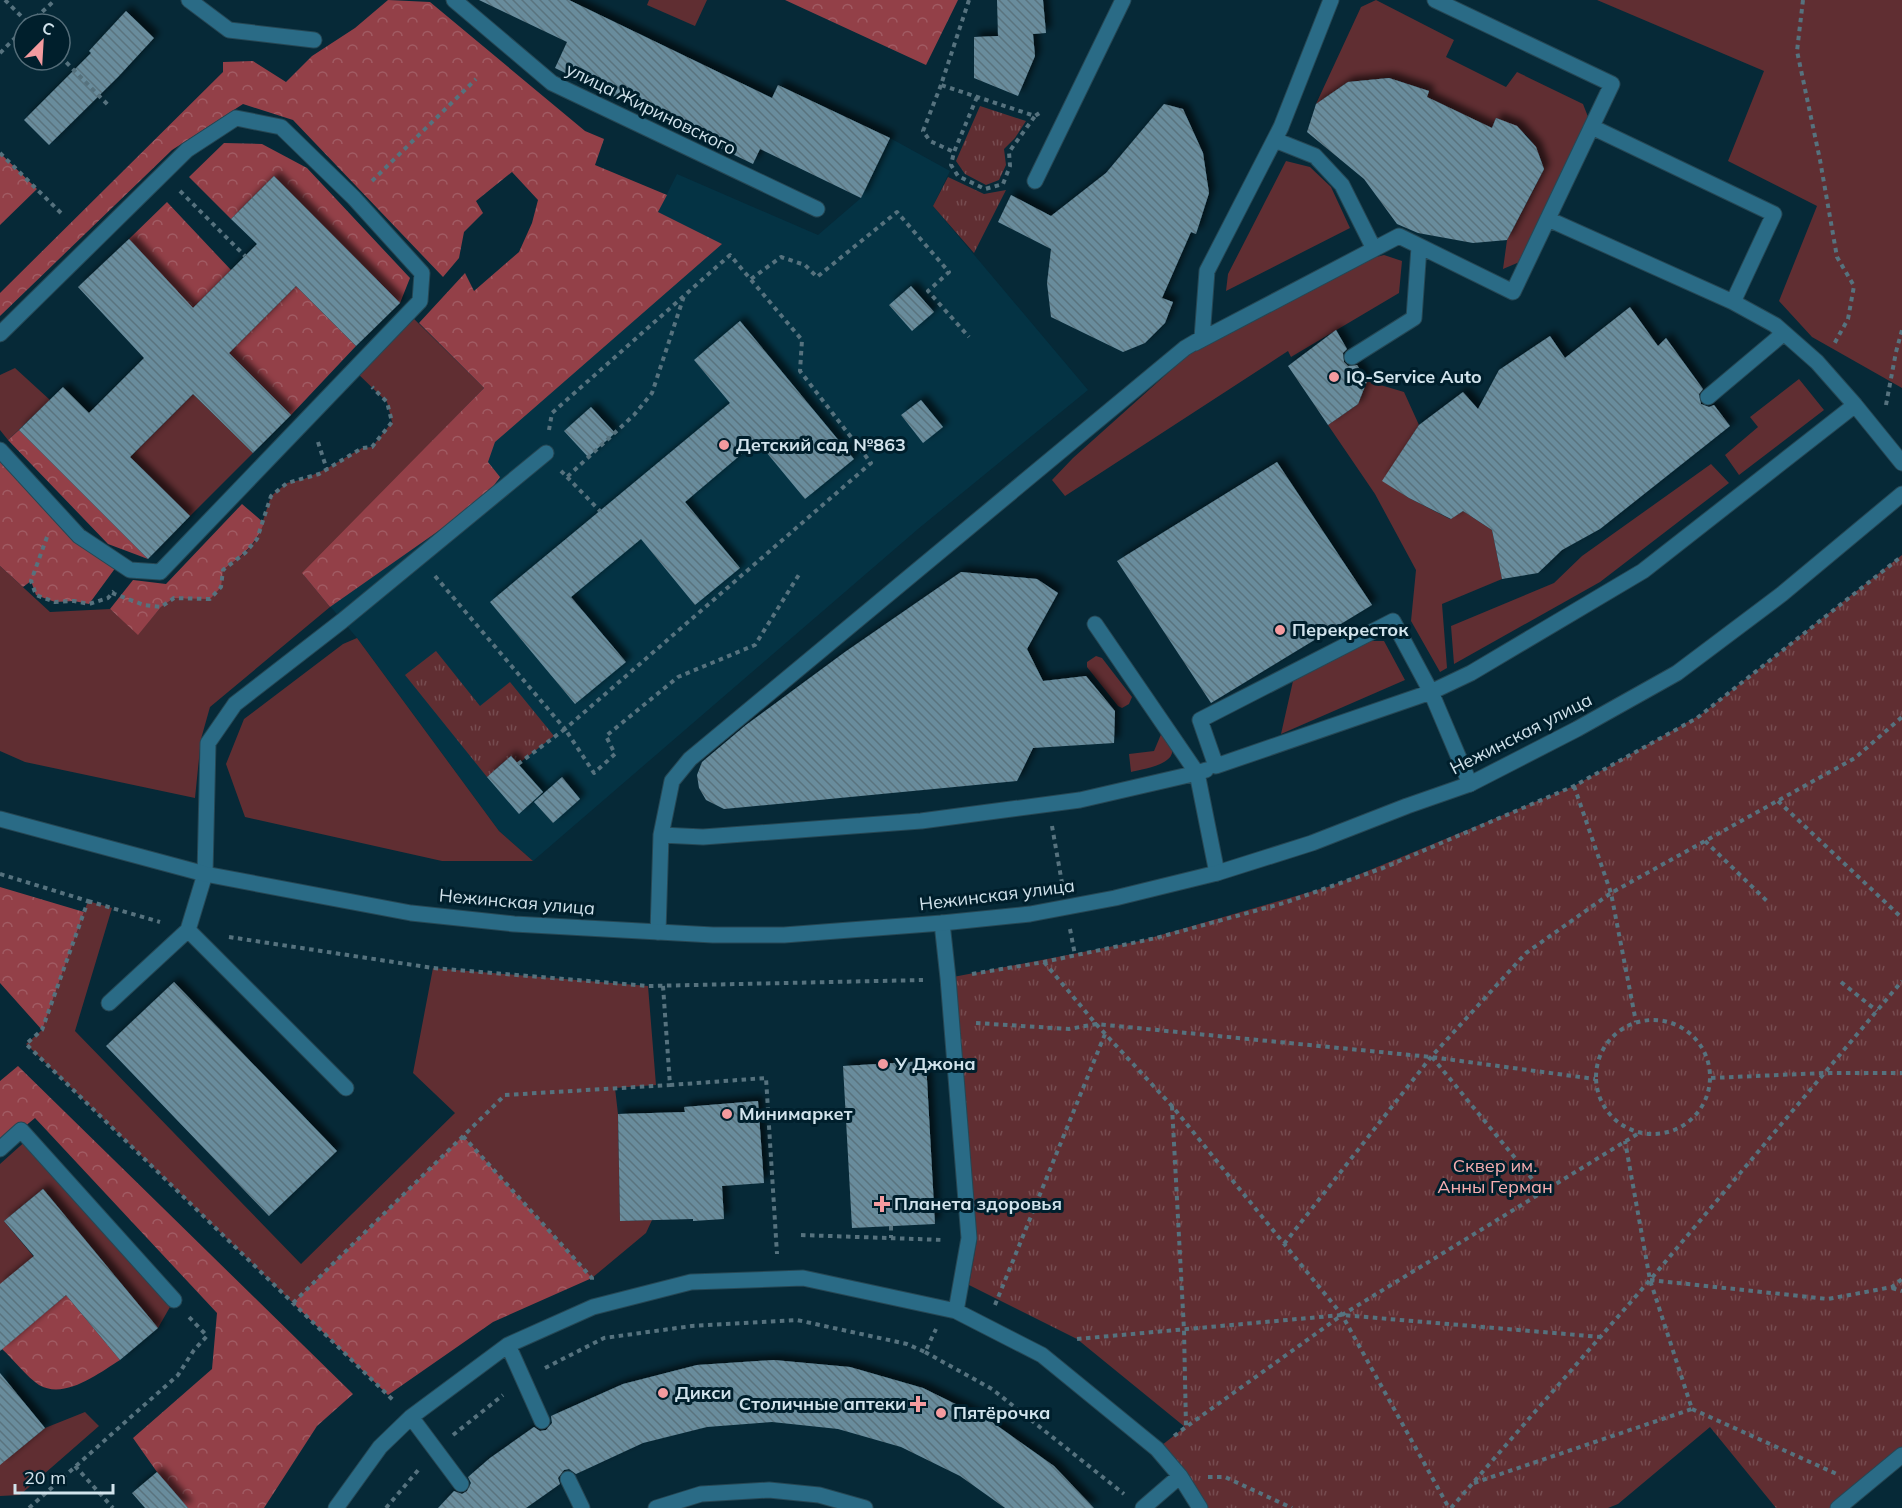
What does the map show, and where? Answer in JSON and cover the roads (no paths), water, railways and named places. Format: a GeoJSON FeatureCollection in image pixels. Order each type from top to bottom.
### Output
{"type":"FeatureCollection","features":[{"type":"Feature","properties":{"kind":"street"},"geometry":{"type":"LineString","coordinates":[[189,0],[229,30],[314,40]]}},
{"type":"Feature","properties":{"kind":"street","name":"улица Жириновского"},"geometry":{"type":"LineString","coordinates":[[454,0],[552,83],[817,209]]}},
{"type":"Feature","properties":{"kind":"street"},"geometry":{"type":"LineString","coordinates":[[1035,181],[1123,0]]}},
{"type":"Feature","properties":{"kind":"street"},"geometry":{"type":"LineString","coordinates":[[658,932],[661,835],[672,781],[690,759],[1185,348],[1202,338],[1207,271],[1275,140],[1331,0]]}},
{"type":"Feature","properties":{"kind":"street"},"geometry":{"type":"LineString","coordinates":[[1185,348],[1399,236],[1513,292],[1612,84],[1435,0]]}},
{"type":"Feature","properties":{"kind":"street"},"geometry":{"type":"LineString","coordinates":[[0,334],[187,150],[236,118],[282,127],[354,198],[422,273],[420,301],[160,572],[130,570],[79,536],[0,450]]}},
{"type":"Feature","properties":{"kind":"street"},"geometry":{"type":"LineString","coordinates":[[1592,127],[1774,214],[1733,302]]}},
{"type":"Feature","properties":{"kind":"street"},"geometry":{"type":"LineString","coordinates":[[1275,140],[1315,156],[1342,185],[1374,249]]}},
{"type":"Feature","properties":{"kind":"street"},"geometry":{"type":"LineString","coordinates":[[1548,219],[1733,302],[1775,325],[1817,362],[1902,463]]}},
{"type":"Feature","properties":{"kind":"street"},"geometry":{"type":"LineString","coordinates":[[1352,357],[1414,318],[1419,247]]}},
{"type":"Feature","properties":{"kind":"street"},"geometry":{"type":"LineString","coordinates":[[1708,397],[1784,333]]}},
{"type":"Feature","properties":{"kind":"street"},"geometry":{"type":"LineString","coordinates":[[661,835],[703,837],[921,821],[1080,800],[1197,773],[1431,692],[1471,673],[1643,571],[1855,405]]}},
{"type":"Feature","properties":{"kind":"street"},"geometry":{"type":"LineString","coordinates":[[109,1003],[188,930],[206,874],[208,743],[236,704],[546,453]]}},
{"type":"Feature","properties":{"kind":"street","name":"Нежинская улица"},"geometry":{"type":"LineString","coordinates":[[0,819],[206,874],[411,913],[514,924],[658,932],[784,935],[942,923],[1066,908],[1217,873],[1312,843],[1470,784],[1577,729],[1677,673],[1782,594],[1902,494]]}},
{"type":"Feature","properties":{"kind":"street"},"geometry":{"type":"LineString","coordinates":[[1216,766],[1200,720],[1393,621],[1431,692],[1470,784]]}},
{"type":"Feature","properties":{"kind":"street"},"geometry":{"type":"LineString","coordinates":[[1095,624],[1197,773],[1217,873]]}},
{"type":"Feature","properties":{"kind":"street"},"geometry":{"type":"LineString","coordinates":[[942,923],[969,1238],[956,1311]]}},
{"type":"Feature","properties":{"kind":"street"},"geometry":{"type":"LineString","coordinates":[[188,930],[346,1088]]}},
{"type":"Feature","properties":{"kind":"street"},"geometry":{"type":"LineString","coordinates":[[0,1149],[21,1130],[174,1300]]}},
{"type":"Feature","properties":{"kind":"street"},"geometry":{"type":"LineString","coordinates":[[336,1508],[380,1447],[411,1417],[508,1345],[593,1307],[691,1282],[803,1278],[956,1311],[1042,1355],[1157,1449],[1180,1476],[1200,1508]]}},
{"type":"Feature","properties":{"kind":"street"},"geometry":{"type":"LineString","coordinates":[[508,1345],[542,1421]]}},
{"type":"Feature","properties":{"kind":"street"},"geometry":{"type":"LineString","coordinates":[[411,1417],[461,1484]]}},
{"type":"Feature","properties":{"kind":"street"},"geometry":{"type":"LineString","coordinates":[[1838,1508],[1902,1455]]}},
{"type":"Feature","properties":{"kind":"street"},"geometry":{"type":"LineString","coordinates":[[1137,1504],[1180,1476]]}},
{"type":"Feature","properties":{"kind":"street"},"geometry":{"type":"LineString","coordinates":[[568,1479],[582,1508]]}},
{"type":"Feature","properties":{"kind":"street"},"geometry":{"type":"LineString","coordinates":[[656,1508],[700,1494],[769,1490],[819,1495],[865,1508]]}},
{"type":"Feature","properties":{"kind":"place","name":"IQ-Service Auto"},"geometry":{"type":"Point","coordinates":[1334,377]}},
{"type":"Feature","properties":{"kind":"place","name":"Детский сад №863"},"geometry":{"type":"Point","coordinates":[724,445]}},
{"type":"Feature","properties":{"kind":"place","name":"Перекресток"},"geometry":{"type":"Point","coordinates":[1280,630]}},
{"type":"Feature","properties":{"kind":"place","name":"У Джона"},"geometry":{"type":"Point","coordinates":[883,1064]}},
{"type":"Feature","properties":{"kind":"place","name":"Минимаркет"},"geometry":{"type":"Point","coordinates":[727,1114]}},
{"type":"Feature","properties":{"kind":"place","name":"Планета здоровья"},"geometry":{"type":"Point","coordinates":[882,1204]}},
{"type":"Feature","properties":{"kind":"place","name":"Дикси"},"geometry":{"type":"Point","coordinates":[663,1393]}},
{"type":"Feature","properties":{"kind":"place","name":"Столичные аптеки"},"geometry":{"type":"Point","coordinates":[918,1404]}},
{"type":"Feature","properties":{"kind":"place","name":"Пятёрочка"},"geometry":{"type":"Point","coordinates":[941,1413]}},
{"type":"Feature","properties":{"kind":"park label","name":"Сквер им. Анны Герман"},"geometry":{"type":"Point","coordinates":[1495,1176]}}]}
